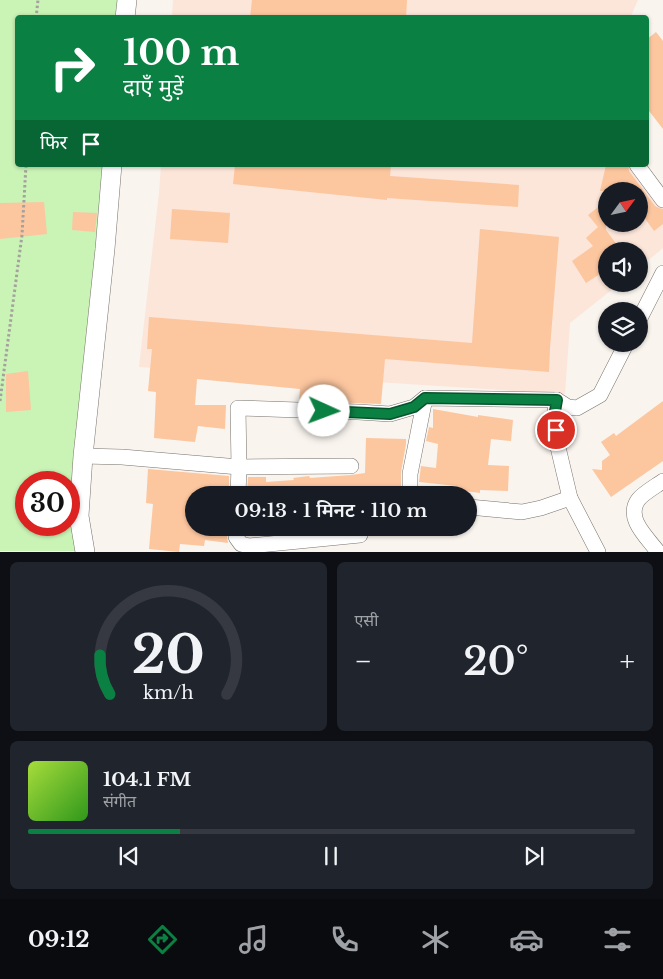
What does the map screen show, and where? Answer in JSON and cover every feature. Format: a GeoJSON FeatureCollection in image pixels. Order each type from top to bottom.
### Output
{"type":"FeatureCollection","features":[{"type":"Feature","properties":{"kind":"street"},"geometry":{"type":"LineString","coordinates":[[125,15],[127,0]]}},
{"type":"Feature","properties":{"kind":"street"},"geometry":{"type":"LineString","coordinates":[[85,552],[79,516],[83,456],[112,167]]}},
{"type":"Feature","properties":{"kind":"street"},"geometry":{"type":"LineString","coordinates":[[638,167],[663,200]]}},
{"type":"Feature","properties":{"kind":"street"},"geometry":{"type":"LineString","coordinates":[[648,302],[663,273]]}},
{"type":"Feature","properties":{"kind":"street"},"geometry":{"type":"LineString","coordinates":[[238,486],[238,408],[390,414],[414,407],[425,398],[557,400],[568,407],[577,408],[600,395],[622,352]]}},
{"type":"Feature","properties":{"kind":"street"},"geometry":{"type":"LineString","coordinates":[[410,486],[410,474],[425,398]]}},
{"type":"Feature","properties":{"kind":"street"},"geometry":{"type":"LineString","coordinates":[[557,400],[554,417],[557,443],[570,498],[598,552]]}},
{"type":"Feature","properties":{"kind":"street"},"geometry":{"type":"LineString","coordinates":[[83,456],[122,457],[239,467],[351,466]]}},
{"type":"Feature","properties":{"kind":"street"},"geometry":{"type":"LineString","coordinates":[[658,552],[636,523],[633,510],[638,499],[663,481]]}},
{"type":"Feature","properties":{"kind":"street"},"geometry":{"type":"LineString","coordinates":[[477,507],[522,512],[570,498]]}},
{"type":"Feature","properties":{"kind":"street"},"geometry":{"type":"LineString","coordinates":[[236,536],[241,544],[249,546],[350,536]]}},
{"type":"Feature","properties":{"kind":"path"},"geometry":{"type":"LineString","coordinates":[[36,15],[38,0]]}},
{"type":"Feature","properties":{"kind":"path"},"geometry":{"type":"LineString","coordinates":[[0,401],[22,235],[26,167]]}},
{"type":"Feature","properties":{"kind":"shaded area"},"geometry":{"type":"Polygon","coordinates":[[[173,0],[638,0],[631,15],[172,15],[173,0]]]}},
{"type":"Feature","properties":{"kind":"shaded area"},"geometry":{"type":"Polygon","coordinates":[[[161,167],[638,167],[663,200],[663,248],[648,260],[648,242],[598,242],[598,292],[609,292],[570,323],[565,394],[139,367],[161,167]]]}},
{"type":"Feature","properties":{"kind":"green space"},"geometry":{"type":"Polygon","coordinates":[[[0,0],[127,0],[125,15],[15,15],[15,167],[112,167],[85,551],[0,551],[0,0]]]}},
{"type":"Feature","properties":{"kind":"building"},"geometry":{"type":"Polygon","coordinates":[[[252,0],[407,0],[406,15],[250,15],[252,0]]]}},
{"type":"Feature","properties":{"kind":"building"},"geometry":{"type":"Polygon","coordinates":[[[656,32],[663,41],[663,129],[649,111],[649,38],[656,32]]]}},
{"type":"Feature","properties":{"kind":"building"},"geometry":{"type":"Polygon","coordinates":[[[235,167],[391,167],[390,176],[519,185],[518,207],[387,198],[387,200],[233,184],[235,167]]]}},
{"type":"Feature","properties":{"kind":"building"},"geometry":{"type":"Polygon","coordinates":[[[606,167],[628,167],[637,182],[602,182],[606,167]]]}},
{"type":"Feature","properties":{"kind":"building"},"geometry":{"type":"Polygon","coordinates":[[[648,197],[655,206],[663,209],[663,224],[654,231],[648,223],[648,197]]]}},
{"type":"Feature","properties":{"kind":"building"},"geometry":{"type":"Polygon","coordinates":[[[44,202],[47,234],[0,239],[0,203],[44,202]]]}},
{"type":"Feature","properties":{"kind":"building"},"geometry":{"type":"Polygon","coordinates":[[[598,207],[598,227],[588,215],[598,207]]]}},
{"type":"Feature","properties":{"kind":"building"},"geometry":{"type":"Polygon","coordinates":[[[172,209],[230,213],[228,243],[170,239],[172,209]]]}},
{"type":"Feature","properties":{"kind":"building"},"geometry":{"type":"Polygon","coordinates":[[[73,212],[97,213],[95,232],[72,230],[73,212]]]}},
{"type":"Feature","properties":{"kind":"building"},"geometry":{"type":"Polygon","coordinates":[[[598,227],[598,232],[607,232],[615,242],[598,242],[598,275],[586,283],[572,261],[593,246],[586,238],[598,227]]]}},
{"type":"Feature","properties":{"kind":"building"},"geometry":{"type":"Polygon","coordinates":[[[480,229],[559,237],[549,372],[385,359],[381,404],[299,401],[300,389],[197,379],[195,405],[226,405],[225,429],[198,426],[195,442],[154,438],[156,392],[148,391],[152,349],[147,349],[149,317],[472,343],[480,229]]]}},
{"type":"Feature","properties":{"kind":"building"},"geometry":{"type":"Polygon","coordinates":[[[28,371],[31,410],[6,412],[6,374],[28,371]]]}},
{"type":"Feature","properties":{"kind":"building"},"geometry":{"type":"Polygon","coordinates":[[[663,401],[663,461],[611,497],[592,469],[602,470],[602,461],[610,455],[601,442],[614,433],[616,436],[663,401]]]}},
{"type":"Feature","properties":{"kind":"building"},"geometry":{"type":"Polygon","coordinates":[[[433,409],[478,417],[478,415],[513,420],[511,441],[491,439],[488,465],[509,466],[508,491],[480,490],[480,493],[477,493],[477,486],[419,482],[421,466],[436,468],[438,444],[426,441],[429,427],[433,428],[433,409]]]}},
{"type":"Feature","properties":{"kind":"building"},"geometry":{"type":"Polygon","coordinates":[[[366,438],[406,439],[401,486],[248,486],[248,477],[266,477],[266,482],[294,480],[293,478],[309,476],[310,478],[365,473],[366,438]]]}},
{"type":"Feature","properties":{"kind":"building"},"geometry":{"type":"Polygon","coordinates":[[[148,469],[229,476],[229,486],[185,486],[185,536],[227,536],[228,543],[205,540],[204,546],[180,544],[179,552],[149,549],[153,504],[146,503],[148,469]]]}},
{"type":"Feature","properties":{"kind":"route"},"geometry":{"type":"LineString","coordinates":[[324,411],[390,414],[414,407],[425,398],[557,400],[554,417],[556,430]]}}]}
